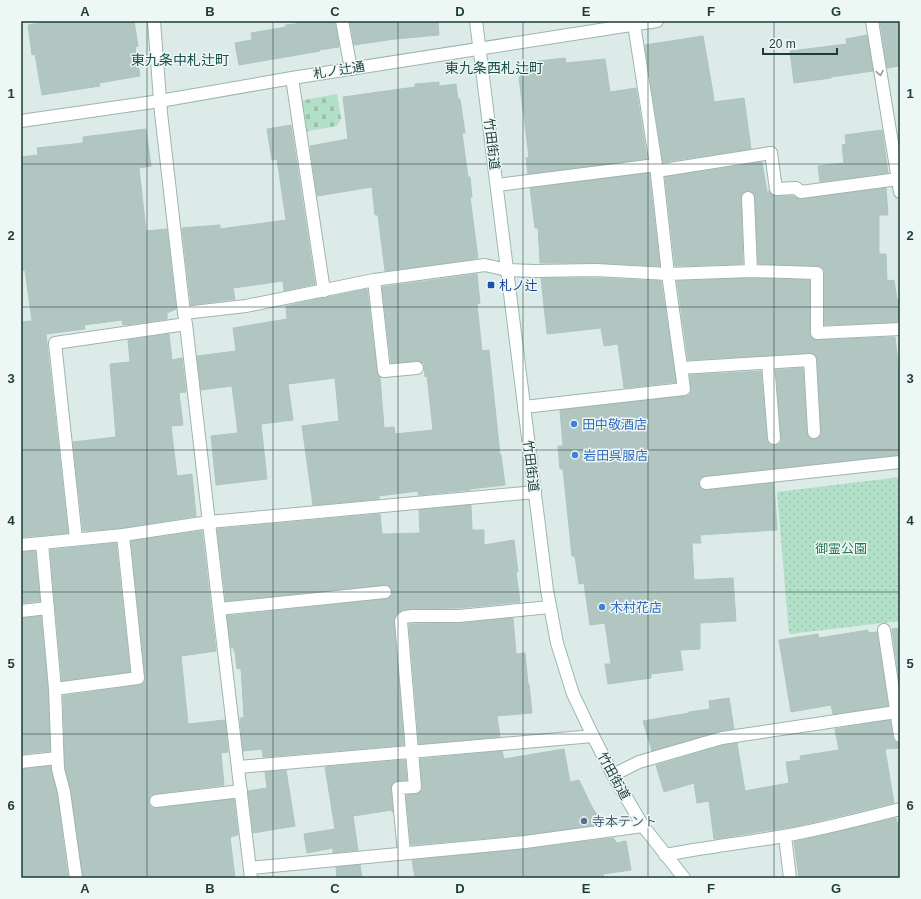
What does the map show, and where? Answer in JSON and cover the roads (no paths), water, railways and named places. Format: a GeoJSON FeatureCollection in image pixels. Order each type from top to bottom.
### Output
{"type":"FeatureCollection","features":[{"type":"Feature","properties":{"kind":"street"},"geometry":{"type":"LineString","coordinates":[[154,21],[160,101],[218,608],[251,873],[404,854],[525,842],[643,826]]}},
{"type":"Feature","properties":{"kind":"street"},"geometry":{"type":"LineString","coordinates":[[342,21],[351,68]]}},
{"type":"Feature","properties":{"kind":"street","name":"竹田街道"},"geometry":{"type":"LineString","coordinates":[[476,21],[524,408],[550,607],[557,643],[573,694],[612,775],[643,826],[684,878]]}},
{"type":"Feature","properties":{"kind":"street","name":"札ノ辻通"},"geometry":{"type":"LineString","coordinates":[[21,121],[160,101],[351,68],[657,21]]}},
{"type":"Feature","properties":{"kind":"street"},"geometry":{"type":"LineString","coordinates":[[872,21],[899,176],[900,192]]}},
{"type":"Feature","properties":{"kind":"street"},"geometry":{"type":"LineString","coordinates":[[524,408],[684,389],[668,274],[656,168],[634,24]]}},
{"type":"Feature","properties":{"kind":"street"},"geometry":{"type":"LineString","coordinates":[[292,78],[324,291]]}},
{"type":"Feature","properties":{"kind":"street"},"geometry":{"type":"LineString","coordinates":[[497,185],[656,168],[771,153],[776,189],[796,188],[801,192],[899,176]]}},
{"type":"Feature","properties":{"kind":"street"},"geometry":{"type":"LineString","coordinates":[[748,198],[751,271]]}},
{"type":"Feature","properties":{"kind":"street"},"geometry":{"type":"LineString","coordinates":[[76,540],[55,342],[185,319],[374,280],[485,265],[507,270],[534,271],[596,270],[668,274],[751,271],[817,273],[817,334],[900,329]]}},
{"type":"Feature","properties":{"kind":"street"},"geometry":{"type":"LineString","coordinates":[[374,280],[384,371],[417,368]]}},
{"type":"Feature","properties":{"kind":"street"},"geometry":{"type":"LineString","coordinates":[[681,368],[810,360],[814,432]]}},
{"type":"Feature","properties":{"kind":"street"},"geometry":{"type":"LineString","coordinates":[[768,363],[774,438]]}},
{"type":"Feature","properties":{"kind":"street"},"geometry":{"type":"LineString","coordinates":[[706,483],[900,462]]}},
{"type":"Feature","properties":{"kind":"street"},"geometry":{"type":"LineString","coordinates":[[21,545],[76,540],[209,522],[535,492]]}},
{"type":"Feature","properties":{"kind":"street"},"geometry":{"type":"LineString","coordinates":[[55,689],[138,678],[123,534]]}},
{"type":"Feature","properties":{"kind":"street"},"geometry":{"type":"LineString","coordinates":[[42,543],[55,689],[58,769],[64,792],[76,878]]}},
{"type":"Feature","properties":{"kind":"street"},"geometry":{"type":"LineString","coordinates":[[218,608],[385,592]]}},
{"type":"Feature","properties":{"kind":"street"},"geometry":{"type":"LineString","coordinates":[[404,854],[398,788],[415,786],[402,619],[412,616],[459,616],[550,607]]}},
{"type":"Feature","properties":{"kind":"street"},"geometry":{"type":"LineString","coordinates":[[21,611],[48,608]]}},
{"type":"Feature","properties":{"kind":"street"},"geometry":{"type":"LineString","coordinates":[[884,630],[900,736]]}},
{"type":"Feature","properties":{"kind":"street"},"geometry":{"type":"LineString","coordinates":[[612,775],[639,762],[722,738],[896,712]]}},
{"type":"Feature","properties":{"kind":"street"},"geometry":{"type":"LineString","coordinates":[[238,767],[593,736]]}},
{"type":"Feature","properties":{"kind":"street"},"geometry":{"type":"LineString","coordinates":[[21,762],[57,758]]}},
{"type":"Feature","properties":{"kind":"street"},"geometry":{"type":"LineString","coordinates":[[156,801],[241,791]]}},
{"type":"Feature","properties":{"kind":"street"},"geometry":{"type":"LineString","coordinates":[[665,855],[785,836],[900,809]]}},
{"type":"Feature","properties":{"kind":"street"},"geometry":{"type":"LineString","coordinates":[[785,836],[790,878]]}},
{"type":"Feature","properties":{"kind":"place","name":"札ノ辻"},"geometry":{"type":"Point","coordinates":[491,285]}},
{"type":"Feature","properties":{"kind":"place","name":"田中敬酒店"},"geometry":{"type":"Point","coordinates":[574,424]}},
{"type":"Feature","properties":{"kind":"place","name":"岩田呉服店"},"geometry":{"type":"Point","coordinates":[575,455]}},
{"type":"Feature","properties":{"kind":"place","name":"木村花店"},"geometry":{"type":"Point","coordinates":[602,607]}},
{"type":"Feature","properties":{"kind":"place","name":"寺本テント"},"geometry":{"type":"Point","coordinates":[584,821]}},
{"type":"Feature","properties":{"kind":"district","name":"東九条中札辻町"},"geometry":{"type":"Point","coordinates":[180,60]}},
{"type":"Feature","properties":{"kind":"district","name":"東九条西札辻町"},"geometry":{"type":"Point","coordinates":[494,68]}},
{"type":"Feature","properties":{"kind":"park label","name":"御霊公園"},"geometry":{"type":"Point","coordinates":[841,548]}}]}
